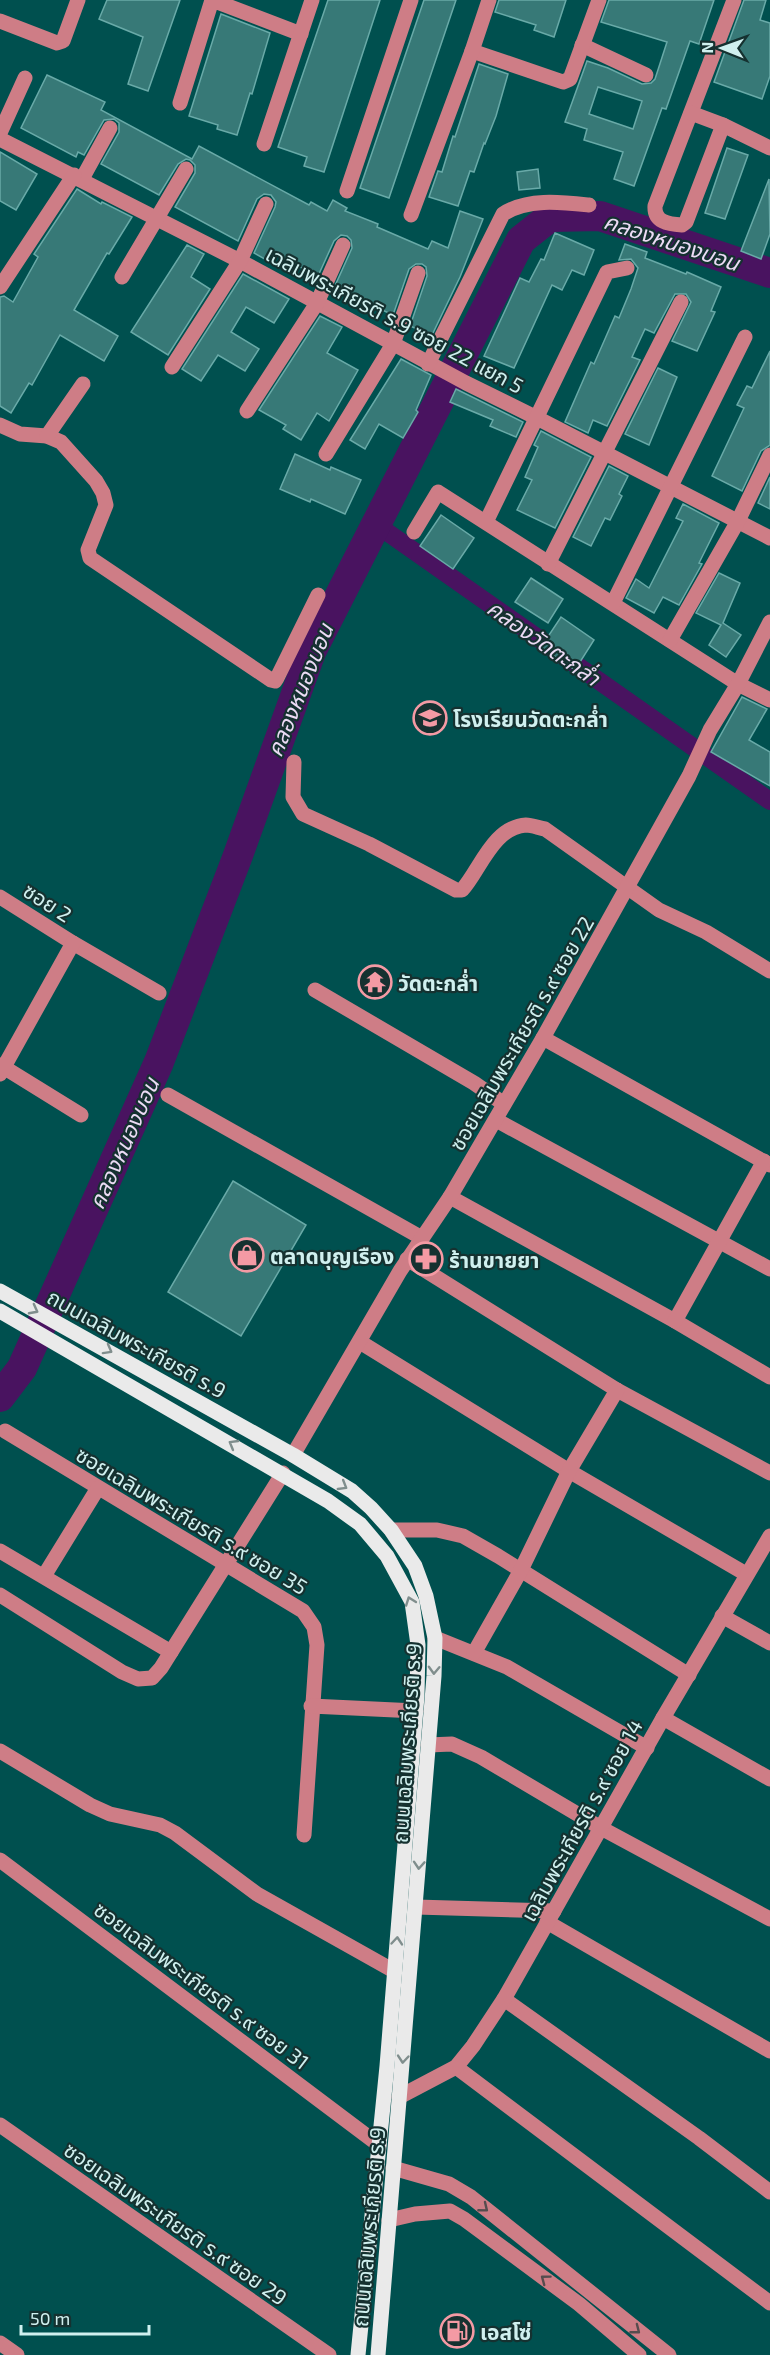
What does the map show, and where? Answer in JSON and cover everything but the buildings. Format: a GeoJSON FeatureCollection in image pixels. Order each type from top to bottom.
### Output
{"type":"FeatureCollection","features":[{"type":"Feature","properties":{"kind":"main road","name":"ถนนเฉลิมพระเกียรติ ร.9"},"geometry":{"type":"LineString","coordinates":[[6,1294],[293,1455],[352,1491],[391,1530],[415,1566],[426,1596],[435,1638],[416,1907],[378,2355]]}},
{"type":"Feature","properties":{"kind":"main road","name":"ถนนเฉลิมพระเกียรติ ร.9"},"geometry":{"type":"LineString","coordinates":[[0,1311],[284,1473],[328,1501],[360,1524],[387,1556],[412,1602],[418,1645],[416,1711],[379,2145],[358,2355]]}},
{"type":"Feature","properties":{"kind":"main road"},"geometry":{"type":"LineString","coordinates":[[284,1473],[293,1455]]}},
{"type":"Feature","properties":{"kind":"street"},"geometry":{"type":"LineString","coordinates":[[0,21],[57,44],[63,41],[78,0]]}},
{"type":"Feature","properties":{"kind":"street"},"geometry":{"type":"LineString","coordinates":[[180,103],[212,0],[301,34]]}},
{"type":"Feature","properties":{"kind":"street"},"geometry":{"type":"LineString","coordinates":[[264,144],[312,0]]}},
{"type":"Feature","properties":{"kind":"street"},"geometry":{"type":"LineString","coordinates":[[347,191],[411,0]]}},
{"type":"Feature","properties":{"kind":"street"},"geometry":{"type":"LineString","coordinates":[[411,214],[489,0]]}},
{"type":"Feature","properties":{"kind":"street"},"geometry":{"type":"LineString","coordinates":[[472,51],[563,82],[570,79],[599,0]]}},
{"type":"Feature","properties":{"kind":"street"},"geometry":{"type":"LineString","coordinates":[[723,125],[686,222],[682,225],[670,224],[658,219],[655,206],[734,0]]}},
{"type":"Feature","properties":{"kind":"street"},"geometry":{"type":"LineString","coordinates":[[582,45],[646,75]]}},
{"type":"Feature","properties":{"kind":"street"},"geometry":{"type":"LineString","coordinates":[[0,134],[25,78]]}},
{"type":"Feature","properties":{"kind":"street"},"geometry":{"type":"LineString","coordinates":[[691,113],[723,125],[770,148]]}},
{"type":"Feature","properties":{"kind":"street"},"geometry":{"type":"LineString","coordinates":[[0,287],[110,128]]}},
{"type":"Feature","properties":{"kind":"street","name":"เฉลิมพระเกียรติ ร.9 ซอย 22 แยก 5"},"geometry":{"type":"LineString","coordinates":[[0,139],[240,261],[466,383],[770,538]]}},
{"type":"Feature","properties":{"kind":"street"},"geometry":{"type":"LineString","coordinates":[[123,277],[186,169]]}},
{"type":"Feature","properties":{"kind":"street"},"geometry":{"type":"LineString","coordinates":[[432,365],[503,214],[511,209],[543,202],[588,205]]}},
{"type":"Feature","properties":{"kind":"street"},"geometry":{"type":"LineString","coordinates":[[172,367],[240,261],[266,204]]}},
{"type":"Feature","properties":{"kind":"street"},"geometry":{"type":"LineString","coordinates":[[247,411],[317,303],[343,245]]}},
{"type":"Feature","properties":{"kind":"street"},"geometry":{"type":"LineString","coordinates":[[486,522],[607,272],[627,268]]}},
{"type":"Feature","properties":{"kind":"street"},"geometry":{"type":"LineString","coordinates":[[326,454],[393,345],[418,273]]}},
{"type":"Feature","properties":{"kind":"street"},"geometry":{"type":"LineString","coordinates":[[548,564],[681,302]]}},
{"type":"Feature","properties":{"kind":"street"},"geometry":{"type":"LineString","coordinates":[[613,603],[745,337]]}},
{"type":"Feature","properties":{"kind":"street"},"geometry":{"type":"LineString","coordinates":[[47,436],[83,384]]}},
{"type":"Feature","properties":{"kind":"street"},"geometry":{"type":"LineString","coordinates":[[0,425],[20,434],[47,436],[61,442],[96,482],[103,493],[106,506],[88,550],[90,558],[271,680],[275,681],[277,678],[318,595]]}},
{"type":"Feature","properties":{"kind":"street"},"geometry":{"type":"LineString","coordinates":[[670,640],[738,521],[770,455]]}},
{"type":"Feature","properties":{"kind":"street"},"geometry":{"type":"LineString","coordinates":[[414,532],[438,492],[738,684],[770,700]]}},
{"type":"Feature","properties":{"kind":"street","name":"ซอยเฉลิมพระเกียรติ ร.๙ ซอย 22"},"geometry":{"type":"LineString","coordinates":[[293,1455],[407,1259],[450,1197],[543,1038],[627,888],[770,622]]}},
{"type":"Feature","properties":{"kind":"street"},"geometry":{"type":"LineString","coordinates":[[294,762],[293,797],[296,806],[303,814],[369,844],[456,890],[462,890],[470,882],[490,848],[503,834],[526,825],[545,829],[659,910],[706,932],[770,972]]}},
{"type":"Feature","properties":{"kind":"street","name":"ซอย 2"},"geometry":{"type":"LineString","coordinates":[[0,897],[159,993]]}},
{"type":"Feature","properties":{"kind":"street"},"geometry":{"type":"LineString","coordinates":[[73,943],[1,1069],[81,1115]]}},
{"type":"Feature","properties":{"kind":"street"},"geometry":{"type":"LineString","coordinates":[[315,990],[474,1083],[504,1104]]}},
{"type":"Feature","properties":{"kind":"street"},"geometry":{"type":"LineString","coordinates":[[543,1038],[767,1163],[675,1321]]}},
{"type":"Feature","properties":{"kind":"street"},"geometry":{"type":"LineString","coordinates":[[168,1095],[422,1238]]}},
{"type":"Feature","properties":{"kind":"street"},"geometry":{"type":"LineString","coordinates":[[496,1120],[721,1240],[770,1269]]}},
{"type":"Feature","properties":{"kind":"street"},"geometry":{"type":"LineString","coordinates":[[450,1197],[675,1321],[770,1377]]}},
{"type":"Feature","properties":{"kind":"street"},"geometry":{"type":"LineString","coordinates":[[407,1259],[617,1390],[770,1473]]}},
{"type":"Feature","properties":{"kind":"street"},"geometry":{"type":"LineString","coordinates":[[360,1342],[569,1471],[747,1574]]}},
{"type":"Feature","properties":{"kind":"street"},"geometry":{"type":"LineString","coordinates":[[474,1653],[520,1570],[569,1471],[617,1390]]}},
{"type":"Feature","properties":{"kind":"street","name":"ซอยเฉลิมพระเกียรติ ร.๙ ซอย 35"},"geometry":{"type":"LineString","coordinates":[[5,1431],[303,1611],[314,1627],[317,1645],[311,1706],[304,1835]]}},
{"type":"Feature","properties":{"kind":"street"},"geometry":{"type":"LineString","coordinates":[[0,1595],[122,1672],[138,1679],[152,1678],[161,1668],[284,1473]]}},
{"type":"Feature","properties":{"kind":"street"},"geometry":{"type":"LineString","coordinates":[[44,1576],[98,1488]]}},
{"type":"Feature","properties":{"kind":"street"},"geometry":{"type":"LineString","coordinates":[[391,1530],[437,1530],[464,1536],[689,1675]]}},
{"type":"Feature","properties":{"kind":"street","name":"เฉลิมพระเกียรติ ร.๙ ซอย 14"},"geometry":{"type":"LineString","coordinates":[[399,2097],[456,2067],[473,2046],[504,1999],[663,1718],[770,1536]]}},
{"type":"Feature","properties":{"kind":"street"},"geometry":{"type":"LineString","coordinates":[[0,1551],[171,1652]]}},
{"type":"Feature","properties":{"kind":"street"},"geometry":{"type":"LineString","coordinates":[[722,1617],[770,1642]]}},
{"type":"Feature","properties":{"kind":"street"},"geometry":{"type":"LineString","coordinates":[[435,1638],[507,1667],[647,1748]]}},
{"type":"Feature","properties":{"kind":"street"},"geometry":{"type":"LineString","coordinates":[[311,1706],[416,1711]]}},
{"type":"Feature","properties":{"kind":"street"},"geometry":{"type":"LineString","coordinates":[[663,1718],[770,1779]]}},
{"type":"Feature","properties":{"kind":"street"},"geometry":{"type":"LineString","coordinates":[[428,1745],[452,1744],[481,1757],[601,1828],[770,1919]]}},
{"type":"Feature","properties":{"kind":"street"},"geometry":{"type":"LineString","coordinates":[[0,1751],[90,1805],[110,1814],[160,1825],[175,1833],[257,1894],[394,1971]]}},
{"type":"Feature","properties":{"kind":"street","name":"ซอยเฉลิมพระเกียรติ ร.๙ ซอย 31"},"geometry":{"type":"LineString","coordinates":[[0,1860],[379,2145]]}},
{"type":"Feature","properties":{"kind":"street"},"geometry":{"type":"LineString","coordinates":[[416,1907],[551,1917],[770,2051]]}},
{"type":"Feature","properties":{"kind":"street"},"geometry":{"type":"LineString","coordinates":[[504,1999],[699,2138],[770,2192]]}},
{"type":"Feature","properties":{"kind":"street"},"geometry":{"type":"LineString","coordinates":[[456,2067],[770,2302]]}},
{"type":"Feature","properties":{"kind":"street","name":"ซอยเฉลิมพระเกียรติ ร.๙ ซอย 29"},"geometry":{"type":"LineString","coordinates":[[0,2125],[329,2355]]}},
{"type":"Feature","properties":{"kind":"street"},"geometry":{"type":"LineString","coordinates":[[393,2168],[449,2184],[471,2197],[584,2298],[639,2355]]}},
{"type":"Feature","properties":{"kind":"street"},"geometry":{"type":"LineString","coordinates":[[450,2211],[459,2190]]}},
{"type":"Feature","properties":{"kind":"street"},"geometry":{"type":"LineString","coordinates":[[389,2220],[415,2214],[450,2211],[669,2355]]}},
{"type":"Feature","properties":{"kind":"street"},"geometry":{"type":"LineString","coordinates":[[0,2343],[17,2355]]}},
{"type":"Feature","properties":{"kind":"waterway","name":"คลองหนองบอน"},"geometry":{"type":"LineString","coordinates":[[0,1397],[22,1368],[159,1062],[237,858],[311,652],[521,240],[550,217],[600,216],[770,273]]}},
{"type":"Feature","properties":{"kind":"waterway","name":"คลองวัดตะกล่ำ"},"geometry":{"type":"LineString","coordinates":[[377,525],[770,801]]}},
{"type":"Feature","properties":{"kind":"place","name":"โรงเรียนวัดตะกล่ำ"},"geometry":{"type":"Point","coordinates":[430,718]}},
{"type":"Feature","properties":{"kind":"place","name":"วัดตะกล่ำ"},"geometry":{"type":"Point","coordinates":[375,982]}},
{"type":"Feature","properties":{"kind":"place","name":"ตลาดบุญเรือง"},"geometry":{"type":"Point","coordinates":[247,1255]}},
{"type":"Feature","properties":{"kind":"place","name":"ร้านขายยา"},"geometry":{"type":"Point","coordinates":[426,1259]}},
{"type":"Feature","properties":{"kind":"place","name":"เอสโซ่"},"geometry":{"type":"Point","coordinates":[457,2331]}}]}
